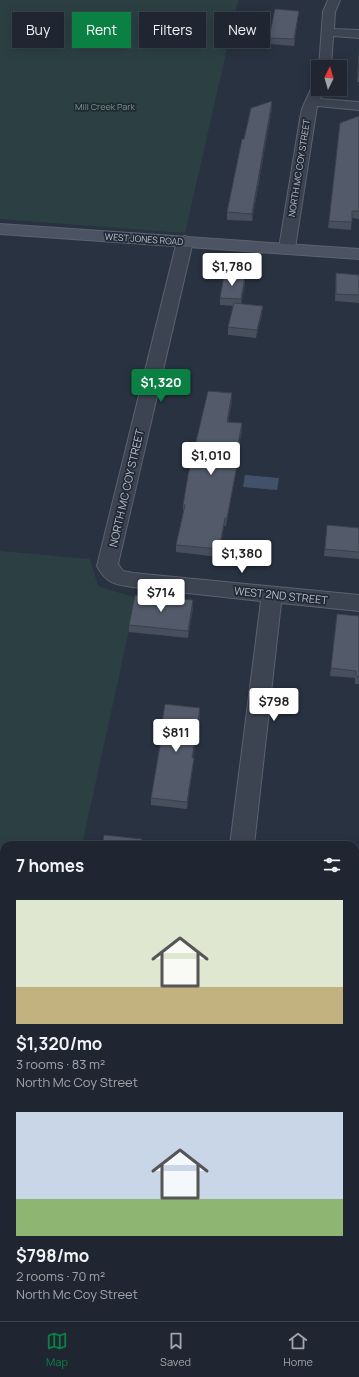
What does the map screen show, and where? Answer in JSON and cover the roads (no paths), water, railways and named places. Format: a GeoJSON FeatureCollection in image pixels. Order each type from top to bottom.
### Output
{"type":"FeatureCollection","features":[{"type":"Feature","properties":{"kind":"street"},"geometry":{"type":"LineString","coordinates":[[326,60],[329,12],[334,0]]}},
{"type":"Feature","properties":{"kind":"street"},"geometry":{"type":"LineString","coordinates":[[328,32],[359,34]]}},
{"type":"Feature","properties":{"kind":"street","name":"NORTH MC COY STREET"},"geometry":{"type":"LineString","coordinates":[[287,248],[307,119],[315,96]]}},
{"type":"Feature","properties":{"kind":"street"},"geometry":{"type":"LineString","coordinates":[[312,102],[359,106]]}},
{"type":"Feature","properties":{"kind":"street","name":"WEST JONES ROAD"},"geometry":{"type":"LineString","coordinates":[[0,229],[359,254]]}},
{"type":"Feature","properties":{"kind":"street","name":"NORTH MC COY STREET"},"geometry":{"type":"LineString","coordinates":[[112,571],[107,566],[185,241]]}},
{"type":"Feature","properties":{"kind":"street","name":"WEST 2ND STREET"},"geometry":{"type":"LineString","coordinates":[[112,571],[117,577],[133,580],[359,603]]}},
{"type":"Feature","properties":{"kind":"street"},"geometry":{"type":"LineString","coordinates":[[242,841],[272,594]]}},
{"type":"Feature","properties":{"kind":"water"},"geometry":{"type":"Polygon","coordinates":[[[245,475],[279,478],[277,490],[243,487],[245,475]]]}},
{"type":"Feature","properties":{"kind":"park label","name":"Mill Creek Park"},"geometry":{"type":"Point","coordinates":[105,106]}}]}
